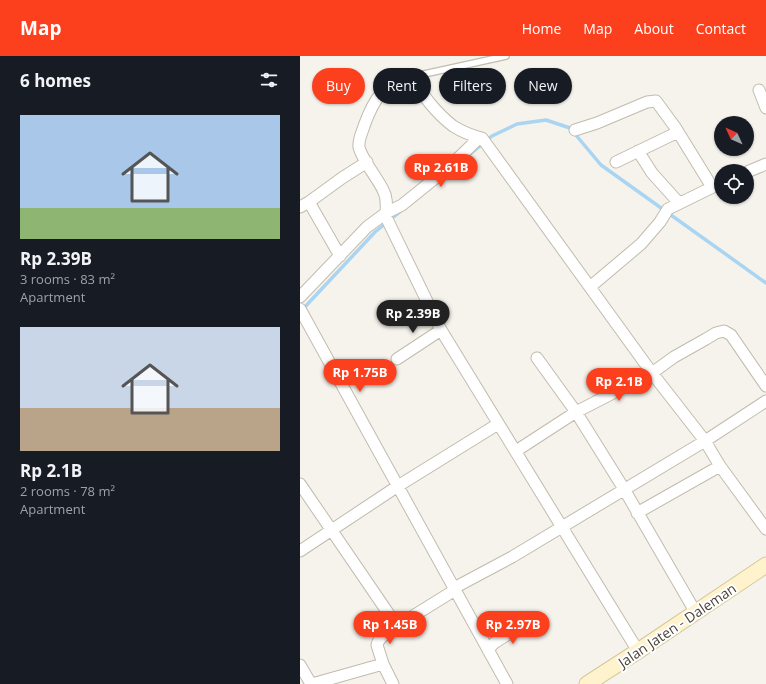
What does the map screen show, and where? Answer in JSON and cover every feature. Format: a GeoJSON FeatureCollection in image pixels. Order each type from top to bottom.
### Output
{"type":"FeatureCollection","features":[{"type":"Feature","properties":{"kind":"main road","name":"Jalan Jaten - Daleman"},"geometry":{"type":"LineString","coordinates":[[587,684],[696,613],[766,565]]}},
{"type":"Feature","properties":{"kind":"street"},"geometry":{"type":"LineString","coordinates":[[759,90],[766,108]]}},
{"type":"Feature","properties":{"kind":"street"},"geometry":{"type":"LineString","coordinates":[[575,130],[597,123],[647,102],[656,101],[714,182]]}},
{"type":"Feature","properties":{"kind":"street"},"geometry":{"type":"LineString","coordinates":[[431,103],[441,115],[458,129],[482,140],[652,373],[705,441],[720,466],[766,529]]}},
{"type":"Feature","properties":{"kind":"street"},"geometry":{"type":"LineString","coordinates":[[374,104],[366,121],[359,144],[360,149],[383,190],[386,198],[387,217],[441,330],[638,651]]}},
{"type":"Feature","properties":{"kind":"street"},"geometry":{"type":"LineString","coordinates":[[616,162],[678,132]]}},
{"type":"Feature","properties":{"kind":"street"},"geometry":{"type":"LineString","coordinates":[[300,297],[367,227],[387,217],[482,140]]}},
{"type":"Feature","properties":{"kind":"street"},"geometry":{"type":"LineString","coordinates":[[638,151],[652,173],[679,203]]}},
{"type":"Feature","properties":{"kind":"street"},"geometry":{"type":"LineString","coordinates":[[340,256],[305,205],[336,182],[367,162]]}},
{"type":"Feature","properties":{"kind":"street"},"geometry":{"type":"LineString","coordinates":[[754,169],[766,164]]}},
{"type":"Feature","properties":{"kind":"street"},"geometry":{"type":"LineString","coordinates":[[590,287],[641,244],[657,226],[665,213],[679,203],[714,186]]}},
{"type":"Feature","properties":{"kind":"street"},"geometry":{"type":"LineString","coordinates":[[300,310],[507,684]]}},
{"type":"Feature","properties":{"kind":"street"},"geometry":{"type":"LineString","coordinates":[[396,359],[441,330]]}},
{"type":"Feature","properties":{"kind":"street"},"geometry":{"type":"LineString","coordinates":[[516,451],[576,412],[652,373],[674,357],[716,333],[724,331],[731,335],[766,386]]}},
{"type":"Feature","properties":{"kind":"street"},"geometry":{"type":"LineString","coordinates":[[537,358],[576,412],[624,489],[696,613]]}},
{"type":"Feature","properties":{"kind":"street"},"geometry":{"type":"LineString","coordinates":[[392,684],[376,645],[384,635],[455,589],[512,557],[561,526],[705,441],[766,401]]}},
{"type":"Feature","properties":{"kind":"street"},"geometry":{"type":"LineString","coordinates":[[300,551],[398,486],[498,424]]}},
{"type":"Feature","properties":{"kind":"street"},"geometry":{"type":"LineString","coordinates":[[637,512],[720,466]]}},
{"type":"Feature","properties":{"kind":"street"},"geometry":{"type":"LineString","coordinates":[[300,484],[397,626]]}},
{"type":"Feature","properties":{"kind":"street"},"geometry":{"type":"LineString","coordinates":[[488,650],[494,643],[524,624]]}},
{"type":"Feature","properties":{"kind":"street"},"geometry":{"type":"LineString","coordinates":[[300,665],[311,684],[383,664]]}},
{"type":"Feature","properties":{"kind":"lane"},"geometry":{"type":"LineString","coordinates":[[431,72],[506,56]]}},
{"type":"Feature","properties":{"kind":"waterway"},"geometry":{"type":"LineString","coordinates":[[469,155],[492,136],[517,124],[546,120],[570,128],[601,165],[766,283]]}},
{"type":"Feature","properties":{"kind":"waterway"},"geometry":{"type":"LineString","coordinates":[[302,310],[375,232],[401,211]]}}]}
